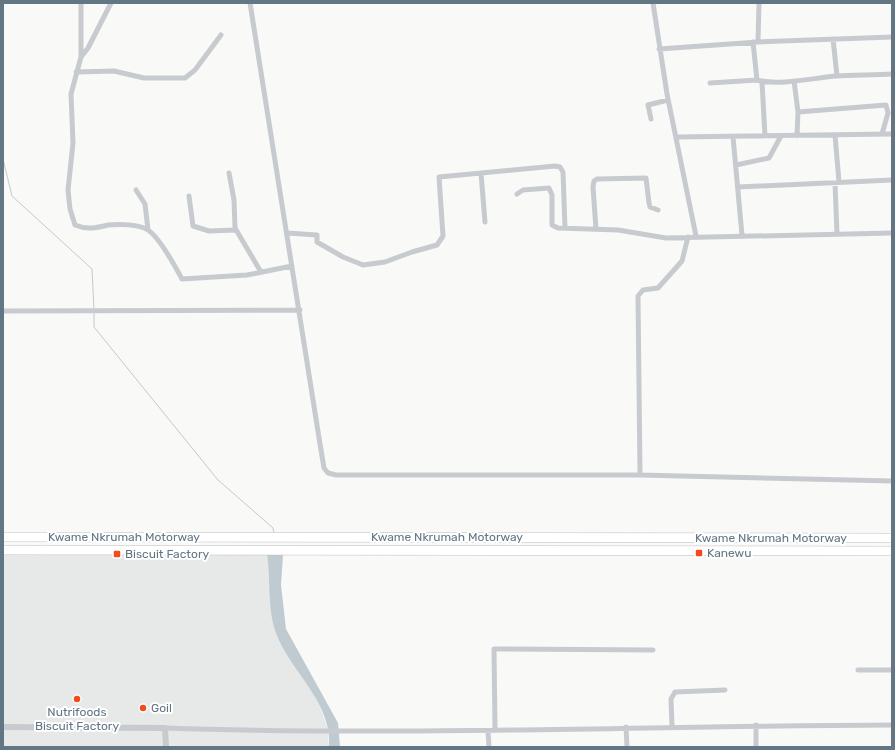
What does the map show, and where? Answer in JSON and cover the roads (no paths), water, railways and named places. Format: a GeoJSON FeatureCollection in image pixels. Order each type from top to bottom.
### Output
{"type":"FeatureCollection","features":[{"type":"Feature","properties":{"kind":"highway","name":"Kwame Nkrumah Motorway"},"geometry":{"type":"LineString","coordinates":[[3,537],[892,538]]}},
{"type":"Feature","properties":{"kind":"highway","name":"Kwame Nkrumah Motorway"},"geometry":{"type":"LineString","coordinates":[[3,550],[892,551]]}},
{"type":"Feature","properties":{"kind":"street"},"geometry":{"type":"LineString","coordinates":[[81,3],[81,57],[71,94],[73,143],[68,190],[70,209],[75,224],[89,229],[111,225],[134,226],[148,230]]}},
{"type":"Feature","properties":{"kind":"street"},"geometry":{"type":"LineString","coordinates":[[81,57],[88,48],[111,3]]}},
{"type":"Feature","properties":{"kind":"street"},"geometry":{"type":"LineString","coordinates":[[250,3],[324,468],[328,473],[336,475],[640,475],[892,481]]}},
{"type":"Feature","properties":{"kind":"street"},"geometry":{"type":"LineString","coordinates":[[653,3],[668,100],[696,236]]}},
{"type":"Feature","properties":{"kind":"street"},"geometry":{"type":"LineString","coordinates":[[757,80],[756,42],[759,3]]}},
{"type":"Feature","properties":{"kind":"street"},"geometry":{"type":"LineString","coordinates":[[76,72],[114,71],[144,78],[185,78],[195,70],[221,35]]}},
{"type":"Feature","properties":{"kind":"street"},"geometry":{"type":"LineString","coordinates":[[660,49],[756,42],[892,37]]}},
{"type":"Feature","properties":{"kind":"street"},"geometry":{"type":"LineString","coordinates":[[833,39],[837,76]]}},
{"type":"Feature","properties":{"kind":"street"},"geometry":{"type":"LineString","coordinates":[[710,83],[757,80],[762,82],[794,81],[837,76],[892,74]]}},
{"type":"Feature","properties":{"kind":"street"},"geometry":{"type":"LineString","coordinates":[[794,81],[798,112],[797,136]]}},
{"type":"Feature","properties":{"kind":"street"},"geometry":{"type":"LineString","coordinates":[[762,82],[765,136]]}},
{"type":"Feature","properties":{"kind":"street"},"geometry":{"type":"LineString","coordinates":[[651,119],[648,105],[668,100]]}},
{"type":"Feature","properties":{"kind":"street"},"geometry":{"type":"LineString","coordinates":[[798,112],[886,106],[888,113],[882,134]]}},
{"type":"Feature","properties":{"kind":"street"},"geometry":{"type":"LineString","coordinates":[[677,138],[892,134]]}},
{"type":"Feature","properties":{"kind":"street"},"geometry":{"type":"LineString","coordinates":[[835,135],[837,234]]}},
{"type":"Feature","properties":{"kind":"street"},"geometry":{"type":"LineString","coordinates":[[736,165],[769,158],[781,136]]}},
{"type":"Feature","properties":{"kind":"street"},"geometry":{"type":"LineString","coordinates":[[734,137],[742,235]]}},
{"type":"Feature","properties":{"kind":"street"},"geometry":{"type":"LineString","coordinates":[[287,233],[317,235],[317,242],[343,257],[363,265],[385,262],[437,245],[443,236],[439,177],[560,167],[563,172],[566,228]]}},
{"type":"Feature","properties":{"kind":"street"},"geometry":{"type":"LineString","coordinates":[[229,173],[234,200],[234,224],[261,272]]}},
{"type":"Feature","properties":{"kind":"street"},"geometry":{"type":"LineString","coordinates":[[481,173],[485,222]]}},
{"type":"Feature","properties":{"kind":"street"},"geometry":{"type":"LineString","coordinates":[[596,228],[593,187],[594,181],[597,179],[646,178],[650,206],[658,210]]}},
{"type":"Feature","properties":{"kind":"street"},"geometry":{"type":"LineString","coordinates":[[738,186],[892,180]]}},
{"type":"Feature","properties":{"kind":"street"},"geometry":{"type":"LineString","coordinates":[[516,194],[523,190],[549,188],[552,196],[552,225],[558,228],[596,228],[618,230],[657,238],[892,233]]}},
{"type":"Feature","properties":{"kind":"street"},"geometry":{"type":"LineString","coordinates":[[136,190],[145,204],[148,230],[168,255],[182,278],[247,275],[292,266]]}},
{"type":"Feature","properties":{"kind":"street"},"geometry":{"type":"LineString","coordinates":[[189,196],[193,226],[209,231],[236,230]]}},
{"type":"Feature","properties":{"kind":"street"},"geometry":{"type":"LineString","coordinates":[[640,475],[638,296],[643,290],[658,288],[682,261],[688,237]]}},
{"type":"Feature","properties":{"kind":"street"},"geometry":{"type":"LineString","coordinates":[[3,310],[300,310]]}},
{"type":"Feature","properties":{"kind":"street"},"geometry":{"type":"LineString","coordinates":[[495,730],[494,649],[653,650]]}},
{"type":"Feature","properties":{"kind":"street"},"geometry":{"type":"LineString","coordinates":[[858,670],[892,670]]}},
{"type":"Feature","properties":{"kind":"street"},"geometry":{"type":"LineString","coordinates":[[672,726],[671,699],[676,692],[725,690]]}},
{"type":"Feature","properties":{"kind":"street"},"geometry":{"type":"LineString","coordinates":[[3,726],[319,732],[488,731],[672,726],[892,725]]}},
{"type":"Feature","properties":{"kind":"street"},"geometry":{"type":"LineString","coordinates":[[756,726],[756,747]]}},
{"type":"Feature","properties":{"kind":"street"},"geometry":{"type":"LineString","coordinates":[[626,727],[627,747]]}},
{"type":"Feature","properties":{"kind":"street"},"geometry":{"type":"LineString","coordinates":[[165,728],[166,746]]}},
{"type":"Feature","properties":{"kind":"street"},"geometry":{"type":"LineString","coordinates":[[488,731],[489,747]]}},
{"type":"Feature","properties":{"kind":"waterway"},"geometry":{"type":"LineString","coordinates":[[3,159],[12,196],[92,269],[94,310]]}},
{"type":"Feature","properties":{"kind":"waterway"},"geometry":{"type":"LineString","coordinates":[[94,313],[94,327],[218,480],[273,528],[274,534]]}},
{"type":"Feature","properties":{"kind":"place","name":"Kanewu"},"geometry":{"type":"Point","coordinates":[699,553]}},
{"type":"Feature","properties":{"kind":"place","name":"Biscuit Factory"},"geometry":{"type":"Point","coordinates":[117,554]}},
{"type":"Feature","properties":{"kind":"place","name":"Nutrifoods Biscuit Factory"},"geometry":{"type":"Point","coordinates":[77,699]}},
{"type":"Feature","properties":{"kind":"place","name":"Goil"},"geometry":{"type":"Point","coordinates":[143,708]}}]}
